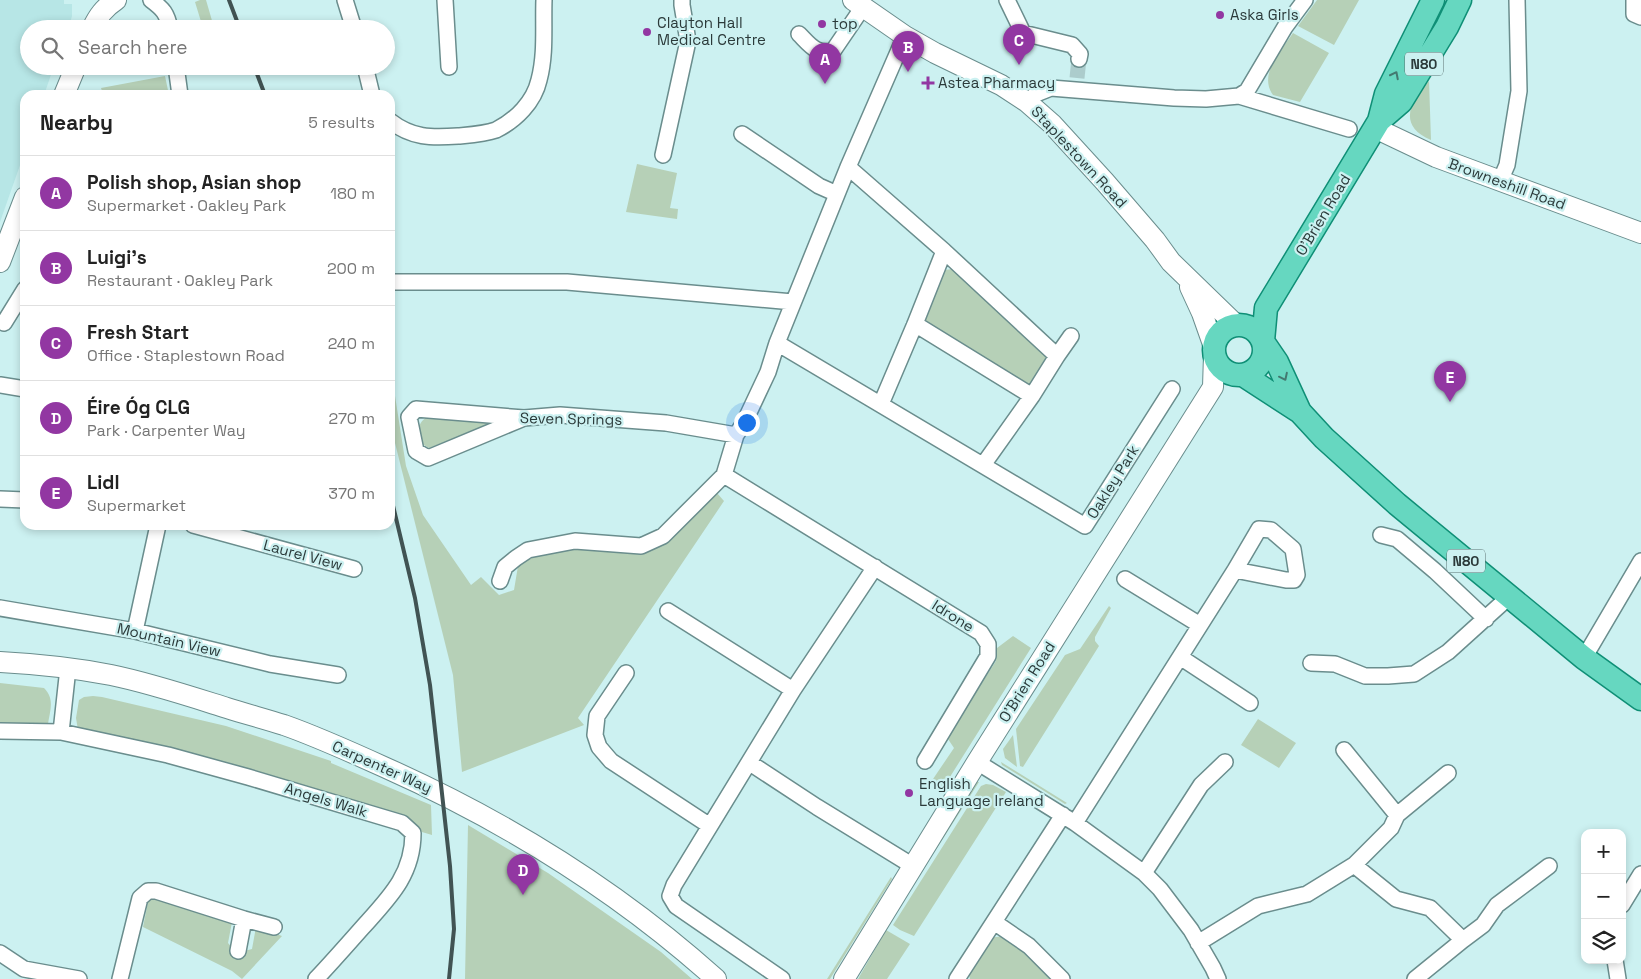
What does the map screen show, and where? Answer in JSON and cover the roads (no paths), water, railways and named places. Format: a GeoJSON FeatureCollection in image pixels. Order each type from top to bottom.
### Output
{"type":"FeatureCollection","features":[{"type":"Feature","properties":{"kind":"main road","name":"O'Brien Road"},"geometry":{"type":"LineString","coordinates":[[1263,342],[1266,308],[1377,124],[1386,94],[1433,0]]}},
{"type":"Feature","properties":{"kind":"main road","name":"O'Brien Road"},"geometry":{"type":"LineString","coordinates":[[1377,124],[1401,102],[1448,27],[1460,0]]}},
{"type":"Feature","properties":{"kind":"main road","name":"O'Brien Road"},"geometry":{"type":"LineString","coordinates":[[1237,325],[1266,308]]}},
{"type":"Feature","properties":{"kind":"main road","name":"N80"},"geometry":{"type":"LineString","coordinates":[[1300,412],[1276,362],[1259,334],[1246,325],[1229,326],[1222,331],[1216,338],[1214,351],[1218,364],[1224,370],[1231,374],[1241,375],[1300,412],[1324,438],[1396,504],[1584,658],[1641,699]]}},
{"type":"Feature","properties":{"kind":"main road","name":"N80"},"geometry":{"type":"LineString","coordinates":[[1241,375],[1256,369],[1261,363],[1264,356],[1263,342]]}},
{"type":"Feature","properties":{"kind":"street"},"geometry":{"type":"LineString","coordinates":[[96,20],[107,6],[116,0]]}},
{"type":"Feature","properties":{"kind":"street"},"geometry":{"type":"LineString","coordinates":[[151,0],[163,10],[169,20]]}},
{"type":"Feature","properties":{"kind":"street"},"geometry":{"type":"LineString","coordinates":[[345,0],[351,20]]}},
{"type":"Feature","properties":{"kind":"street"},"geometry":{"type":"LineString","coordinates":[[445,0],[449,67]]}},
{"type":"Feature","properties":{"kind":"street"},"geometry":{"type":"LineString","coordinates":[[395,125],[416,136],[436,138],[463,136],[494,130],[519,114],[535,93],[540,80],[544,0]]}},
{"type":"Feature","properties":{"kind":"street"},"geometry":{"type":"LineString","coordinates":[[663,155],[688,41],[682,0]]}},
{"type":"Feature","properties":{"kind":"street"},"geometry":{"type":"LineString","coordinates":[[1008,0],[1023,34],[1072,44],[1080,54],[1079,59]]}},
{"type":"Feature","properties":{"kind":"street"},"geometry":{"type":"LineString","coordinates":[[1239,96],[1247,90],[1285,26],[1305,0]]}},
{"type":"Feature","properties":{"kind":"street"},"geometry":{"type":"LineString","coordinates":[[1500,181],[1506,165],[1519,91],[1516,0]]}},
{"type":"Feature","properties":{"kind":"street"},"geometry":{"type":"LineString","coordinates":[[1634,0],[1634,14],[1641,17]]}},
{"type":"Feature","properties":{"kind":"street"},"geometry":{"type":"LineString","coordinates":[[798,34],[817,51],[825,53],[833,51],[858,3]]}},
{"type":"Feature","properties":{"kind":"street","name":"Staplestown Road"},"geometry":{"type":"LineString","coordinates":[[858,3],[904,36],[1002,85],[1027,102],[1052,124],[1092,167],[1155,240],[1171,262],[1237,325]]}},
{"type":"Feature","properties":{"kind":"street"},"geometry":{"type":"LineString","coordinates":[[500,581],[505,567],[528,550],[575,541],[641,546],[663,536],[724,474],[740,429],[768,372],[793,302],[904,36]]}},
{"type":"Feature","properties":{"kind":"street"},"geometry":{"type":"LineString","coordinates":[[66,90],[72,75]]}},
{"type":"Feature","properties":{"kind":"street"},"geometry":{"type":"LineString","coordinates":[[177,75],[179,90]]}},
{"type":"Feature","properties":{"kind":"street"},"geometry":{"type":"LineString","coordinates":[[366,75],[371,90]]}},
{"type":"Feature","properties":{"kind":"street"},"geometry":{"type":"LineString","coordinates":[[1027,102],[1036,94],[1051,88],[1076,84],[1174,98],[1239,96],[1349,129]]}},
{"type":"Feature","properties":{"kind":"street","name":"Browneshill Road"},"geometry":{"type":"LineString","coordinates":[[1377,124],[1436,158],[1641,233]]}},
{"type":"Feature","properties":{"kind":"street"},"geometry":{"type":"LineString","coordinates":[[742,134],[819,186],[837,194]]}},
{"type":"Feature","properties":{"kind":"street"},"geometry":{"type":"LineString","coordinates":[[848,167],[944,251],[1057,356]]}},
{"type":"Feature","properties":{"kind":"street"},"geometry":{"type":"LineString","coordinates":[[0,262],[20,210]]}},
{"type":"Feature","properties":{"kind":"street"},"geometry":{"type":"LineString","coordinates":[[881,404],[944,251]]}},
{"type":"Feature","properties":{"kind":"street","name":"Staplestown Road"},"geometry":{"type":"LineString","coordinates":[[1185,276],[1202,313],[1214,351]]}},
{"type":"Feature","properties":{"kind":"street"},"geometry":{"type":"LineString","coordinates":[[395,282],[567,282],[793,302]]}},
{"type":"Feature","properties":{"kind":"street"},"geometry":{"type":"LineString","coordinates":[[4,323],[20,297]]}},
{"type":"Feature","properties":{"kind":"street"},"geometry":{"type":"LineString","coordinates":[[915,324],[1032,396]]}},
{"type":"Feature","properties":{"kind":"street"},"geometry":{"type":"LineString","coordinates":[[983,465],[1032,396],[1071,336]]}},
{"type":"Feature","properties":{"kind":"street","name":"Oakley Park"},"geometry":{"type":"LineString","coordinates":[[777,343],[1085,526],[1172,389]]}},
{"type":"Feature","properties":{"kind":"street"},"geometry":{"type":"LineString","coordinates":[[1214,351],[1213,387],[1241,375]]}},
{"type":"Feature","properties":{"kind":"street"},"geometry":{"type":"LineString","coordinates":[[0,385],[20,388]]}},
{"type":"Feature","properties":{"kind":"street","name":"O'Brien Road"},"geometry":{"type":"LineString","coordinates":[[844,979],[977,762],[1213,387]]}},
{"type":"Feature","properties":{"kind":"street","name":"Seven Springs"},"geometry":{"type":"LineString","coordinates":[[524,418],[428,458],[416,451],[409,417],[416,409],[524,418],[560,415],[740,429]]}},
{"type":"Feature","properties":{"kind":"street","name":"Idrone"},"geometry":{"type":"LineString","coordinates":[[724,474],[981,633],[988,644],[988,656],[925,762]]}},
{"type":"Feature","properties":{"kind":"street"},"geometry":{"type":"LineString","coordinates":[[0,499],[20,500]]}},
{"type":"Feature","properties":{"kind":"street"},"geometry":{"type":"LineString","coordinates":[[135,631],[157,530]]}},
{"type":"Feature","properties":{"kind":"street","name":"Laurel View"},"geometry":{"type":"LineString","coordinates":[[212,530],[354,569]]}},
{"type":"Feature","properties":{"kind":"street"},"geometry":{"type":"LineString","coordinates":[[1381,535],[1397,539],[1435,571],[1486,619]]}},
{"type":"Feature","properties":{"kind":"street"},"geometry":{"type":"LineString","coordinates":[[1584,658],[1641,561]]}},
{"type":"Feature","properties":{"kind":"street"},"geometry":{"type":"LineString","coordinates":[[782,979],[676,906],[670,896],[674,885],[793,690],[875,567]]}},
{"type":"Feature","properties":{"kind":"street"},"geometry":{"type":"LineString","coordinates":[[957,979],[994,922],[1069,819],[1180,657],[1235,570]]}},
{"type":"Feature","properties":{"kind":"street"},"geometry":{"type":"LineString","coordinates":[[1125,579],[1200,625]]}},
{"type":"Feature","properties":{"kind":"street"},"geometry":{"type":"LineString","coordinates":[[1311,663],[1334,664],[1365,676],[1414,674],[1448,652],[1510,596]]}},
{"type":"Feature","properties":{"kind":"street","name":"Mountain View"},"geometry":{"type":"LineString","coordinates":[[0,608],[135,631],[270,664],[338,675]]}},
{"type":"Feature","properties":{"kind":"street"},"geometry":{"type":"LineString","coordinates":[[668,611],[793,690]]}},
{"type":"Feature","properties":{"kind":"street"},"geometry":{"type":"LineString","coordinates":[[1180,657],[1250,703]]}},
{"type":"Feature","properties":{"kind":"street","name":"Carpenter Way"},"geometry":{"type":"LineString","coordinates":[[0,662],[68,668],[113,676],[285,726],[354,753],[419,782],[516,833],[560,860],[654,927],[716,979]]}},
{"type":"Feature","properties":{"kind":"street"},"geometry":{"type":"LineString","coordinates":[[61,732],[68,668]]}},
{"type":"Feature","properties":{"kind":"street"},"geometry":{"type":"LineString","coordinates":[[626,673],[597,716],[595,735],[599,747],[611,762],[710,826]]}},
{"type":"Feature","properties":{"kind":"street","name":"Angels Walk"},"geometry":{"type":"LineString","coordinates":[[0,731],[61,732],[168,755],[248,776],[402,823],[413,833],[413,848],[406,870],[393,893],[316,979]]}},
{"type":"Feature","properties":{"kind":"street"},"geometry":{"type":"LineString","coordinates":[[1344,750],[1397,815]]}},
{"type":"Feature","properties":{"kind":"street"},"geometry":{"type":"LineString","coordinates":[[977,762],[1069,819],[1144,872],[1160,889],[1190,930],[1218,979]]}},
{"type":"Feature","properties":{"kind":"street"},"geometry":{"type":"LineString","coordinates":[[1144,872],[1201,785],[1225,762]]}},
{"type":"Feature","properties":{"kind":"street"},"geometry":{"type":"LineString","coordinates":[[750,763],[913,866]]}},
{"type":"Feature","properties":{"kind":"street"},"geometry":{"type":"LineString","coordinates":[[1198,943],[1258,906],[1307,894],[1354,865],[1391,828],[1397,815],[1448,773]]}},
{"type":"Feature","properties":{"kind":"street"},"geometry":{"type":"LineString","coordinates":[[1354,865],[1396,900],[1430,908],[1463,940]]}},
{"type":"Feature","properties":{"kind":"street"},"geometry":{"type":"LineString","coordinates":[[1415,979],[1483,925],[1497,905],[1549,866]]}},
{"type":"Feature","properties":{"kind":"street"},"geometry":{"type":"LineString","coordinates":[[1626,899],[1641,874]]}},
{"type":"Feature","properties":{"kind":"street"},"geometry":{"type":"LineString","coordinates":[[120,979],[140,898],[148,891],[156,891],[274,927]]}},
{"type":"Feature","properties":{"kind":"street"},"geometry":{"type":"LineString","coordinates":[[238,950],[244,919]]}},
{"type":"Feature","properties":{"kind":"street"},"geometry":{"type":"LineString","coordinates":[[994,922],[1029,946],[1062,979]]}},
{"type":"Feature","properties":{"kind":"street"},"geometry":{"type":"LineString","coordinates":[[0,953],[23,974],[79,979]]}},
{"type":"Feature","properties":{"kind":"street"},"geometry":{"type":"LineString","coordinates":[[1616,964],[1618,979]]}},
{"type":"Feature","properties":{"kind":"tunnel"},"geometry":{"type":"LineString","coordinates":[[1077,78],[1079,59]]}},
{"type":"Feature","properties":{"kind":"railway"},"geometry":{"type":"LineString","coordinates":[[229,0],[237,20]]}},
{"type":"Feature","properties":{"kind":"railway"},"geometry":{"type":"LineString","coordinates":[[257,75],[263,90]]}},
{"type":"Feature","properties":{"kind":"railway"},"geometry":{"type":"LineString","coordinates":[[395,514],[415,598],[430,685],[450,866],[454,929],[449,979]]}},
{"type":"Feature","properties":{"kind":"place","name":"Aska Girls"},"geometry":{"type":"Point","coordinates":[1220,15]}},
{"type":"Feature","properties":{"kind":"place","name":"top"},"geometry":{"type":"Point","coordinates":[822,24]}},
{"type":"Feature","properties":{"kind":"place","name":"Clayton Hall Medical Centre"},"geometry":{"type":"Point","coordinates":[647,32]}},
{"type":"Feature","properties":{"kind":"place","name":"Fresh Start"},"geometry":{"type":"Point","coordinates":[1019,65]}},
{"type":"Feature","properties":{"kind":"place","name":"Luigi's"},"geometry":{"type":"Point","coordinates":[908,72]}},
{"type":"Feature","properties":{"kind":"place","name":"Astea Pharmacy"},"geometry":{"type":"Point","coordinates":[928,83]}},
{"type":"Feature","properties":{"kind":"place","name":"Polish shop, Asian shop"},"geometry":{"type":"Point","coordinates":[825,84]}},
{"type":"Feature","properties":{"kind":"place","name":"Lidl"},"geometry":{"type":"Point","coordinates":[1450,402]}},
{"type":"Feature","properties":{"kind":"place","name":"English Language Ireland"},"geometry":{"type":"Point","coordinates":[909,793]}},
{"type":"Feature","properties":{"kind":"place","name":"Éire Óg CLG"},"geometry":{"type":"Point","coordinates":[523,895]}}]}
